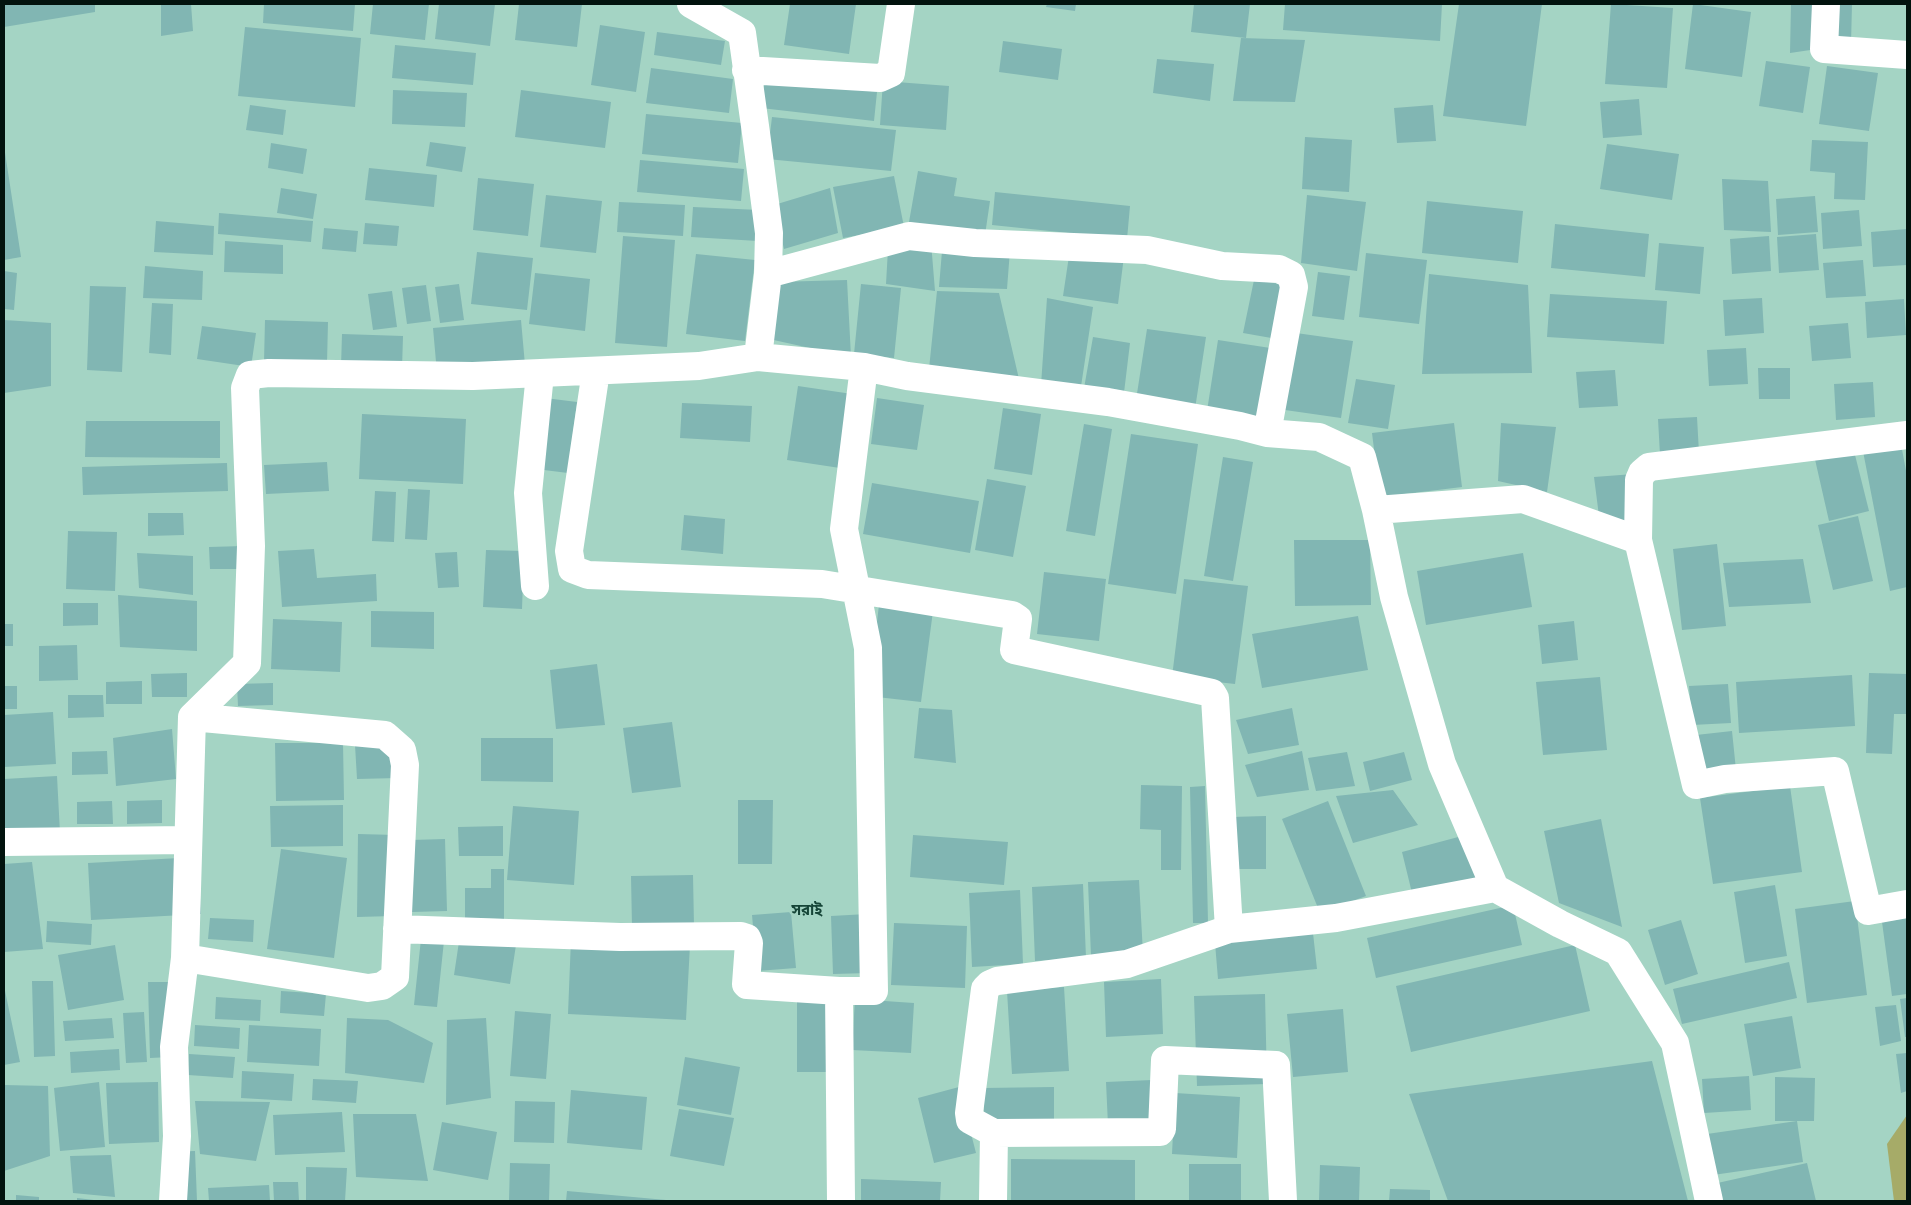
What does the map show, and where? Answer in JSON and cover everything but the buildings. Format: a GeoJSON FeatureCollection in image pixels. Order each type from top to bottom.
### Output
{"type":"FeatureCollection","features":[{"type":"Feature","properties":{"kind":"street"},"geometry":{"type":"LineString","coordinates":[[691,4],[742,33],[769,234],[768,274],[758,357]]}},
{"type":"Feature","properties":{"kind":"street"},"geometry":{"type":"LineString","coordinates":[[746,70],[880,78],[891,73],[902,4]]}},
{"type":"Feature","properties":{"kind":"street"},"geometry":{"type":"LineString","coordinates":[[1826,4],[1824,49],[1907,55]]}},
{"type":"Feature","properties":{"kind":"street"},"geometry":{"type":"LineString","coordinates":[[768,274],[909,236],[975,243],[1147,250],[1222,266],[1278,269],[1291,275],[1294,287],[1267,433]]}},
{"type":"Feature","properties":{"kind":"street"},"geometry":{"type":"LineString","coordinates":[[172,1201],[178,1136],[174,1047],[185,958],[192,717],[248,663],[251,546],[245,388],[250,375],[269,373],[473,376],[540,374],[699,366],[758,357],[864,367],[906,376],[1108,402],[1240,426],[1267,433],[1319,437],[1362,457],[1376,510],[1394,597],[1442,764],[1495,888],[1560,924],[1618,952],[1675,1043],[1709,1201]]}},
{"type":"Feature","properties":{"kind":"street"},"geometry":{"type":"LineString","coordinates":[[397,929],[620,937],[741,936],[747,938],[749,943],[747,985],[839,991],[874,991],[868,648],[844,529],[864,367]]}},
{"type":"Feature","properties":{"kind":"street"},"geometry":{"type":"LineString","coordinates":[[596,371],[569,551],[572,569],[588,575],[822,584],[1012,615],[1018,619],[1014,650],[1212,694],[1215,698],[1229,929]]}},
{"type":"Feature","properties":{"kind":"street"},"geometry":{"type":"LineString","coordinates":[[535,586],[528,493],[540,374]]}},
{"type":"Feature","properties":{"kind":"street"},"geometry":{"type":"LineString","coordinates":[[1907,435],[1650,468],[1642,473],[1639,480],[1638,540],[1696,784],[1725,779],[1835,771],[1868,911],[1907,904]]}},
{"type":"Feature","properties":{"kind":"street"},"geometry":{"type":"LineString","coordinates":[[1376,510],[1523,499],[1638,540]]}},
{"type":"Feature","properties":{"kind":"street"},"geometry":{"type":"LineString","coordinates":[[185,958],[368,988],[382,986],[395,977],[405,765],[402,750],[385,735],[192,717]]}},
{"type":"Feature","properties":{"kind":"street"},"geometry":{"type":"LineString","coordinates":[[4,842],[188,840]]}},
{"type":"Feature","properties":{"kind":"street"},"geometry":{"type":"LineString","coordinates":[[1284,1201],[1276,1066],[1274,1064],[1165,1060],[1162,1129],[1157,1133],[994,1133],[970,1120],[969,1113],[985,989],[997,981],[1127,964],[1229,929],[1336,918],[1495,888]]}},
{"type":"Feature","properties":{"kind":"street"},"geometry":{"type":"LineString","coordinates":[[839,991],[841,1201]]}},
{"type":"Feature","properties":{"kind":"street"},"geometry":{"type":"LineString","coordinates":[[993,1201],[994,1133]]}},
{"type":"Feature","properties":{"kind":"green space"},"geometry":{"type":"Polygon","coordinates":[[[1907,1115],[1907,1201],[1894,1201],[1887,1144],[1907,1115]]]}},
{"type":"Feature","properties":{"kind":"district","name":"সরাই"},"geometry":{"type":"Point","coordinates":[807,911]}}]}
